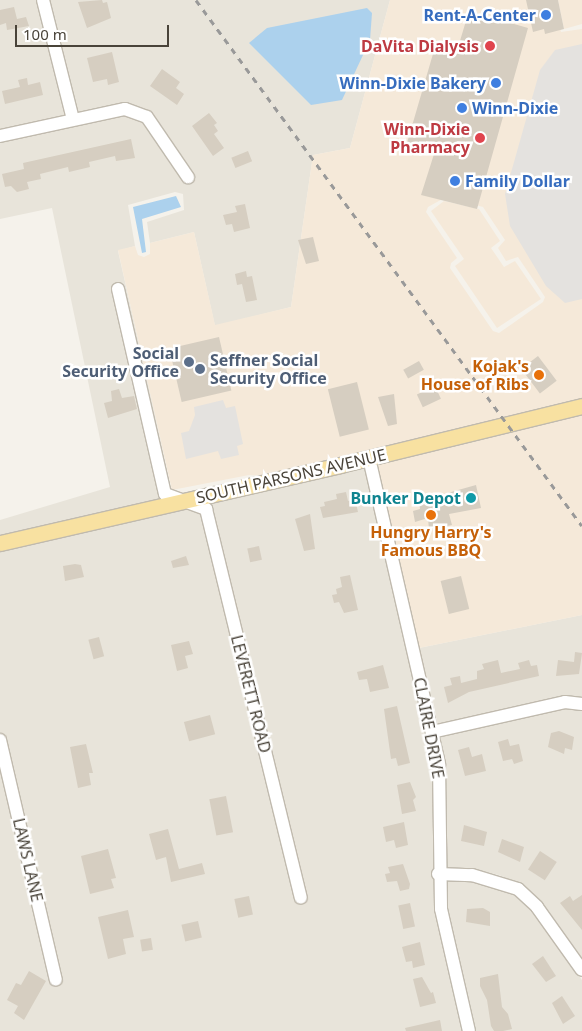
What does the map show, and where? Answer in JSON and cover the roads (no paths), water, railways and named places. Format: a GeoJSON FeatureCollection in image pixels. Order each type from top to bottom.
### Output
{"type":"FeatureCollection","features":[{"type":"Feature","properties":{"kind":"main road","name":"SOUTH PARSONS AVENUE"},"geometry":{"type":"LineString","coordinates":[[0,543],[188,501],[582,406]]}},
{"type":"Feature","properties":{"kind":"street"},"geometry":{"type":"LineString","coordinates":[[43,0],[73,119]]}},
{"type":"Feature","properties":{"kind":"street"},"geometry":{"type":"LineString","coordinates":[[0,136],[125,109],[147,117],[188,177]]}},
{"type":"Feature","properties":{"kind":"street"},"geometry":{"type":"LineString","coordinates":[[118,290],[165,494],[188,501]]}},
{"type":"Feature","properties":{"kind":"street","name":"CLAIRE DRIVE"},"geometry":{"type":"LineString","coordinates":[[369,458],[432,732],[441,791],[438,874],[440,909],[469,1031]]}},
{"type":"Feature","properties":{"kind":"street","name":"LEVERETT ROAD"},"geometry":{"type":"LineString","coordinates":[[188,501],[206,509],[301,898]]}},
{"type":"Feature","properties":{"kind":"street"},"geometry":{"type":"LineString","coordinates":[[432,732],[565,702],[582,704]]}},
{"type":"Feature","properties":{"kind":"street","name":"LAWS LANE"},"geometry":{"type":"LineString","coordinates":[[0,740],[56,980]]}},
{"type":"Feature","properties":{"kind":"street"},"geometry":{"type":"LineString","coordinates":[[438,874],[472,875],[518,889],[537,907],[582,970]]}},
{"type":"Feature","properties":{"kind":"water"},"geometry":{"type":"Polygon","coordinates":[[[367,8],[372,13],[370,40],[342,100],[311,105],[249,43],[267,28],[367,8]]]}},
{"type":"Feature","properties":{"kind":"water"},"geometry":{"type":"Polygon","coordinates":[[[176,196],[181,207],[142,219],[146,252],[142,253],[133,207],[176,196]]]}},
{"type":"Feature","properties":{"kind":"railway"},"geometry":{"type":"LineString","coordinates":[[196,0],[582,526]]}},
{"type":"Feature","properties":{"kind":"place","name":"Rent-A-Center"},"geometry":{"type":"Point","coordinates":[546,15]}},
{"type":"Feature","properties":{"kind":"place","name":"DaVita Dialysis"},"geometry":{"type":"Point","coordinates":[490,46]}},
{"type":"Feature","properties":{"kind":"place","name":"Winn-Dixie Bakery"},"geometry":{"type":"Point","coordinates":[496,83]}},
{"type":"Feature","properties":{"kind":"place","name":"Winn-Dixie"},"geometry":{"type":"Point","coordinates":[462,108]}},
{"type":"Feature","properties":{"kind":"place","name":"Winn-Dixie Pharmacy"},"geometry":{"type":"Point","coordinates":[480,138]}},
{"type":"Feature","properties":{"kind":"place","name":"Family Dollar"},"geometry":{"type":"Point","coordinates":[455,181]}},
{"type":"Feature","properties":{"kind":"place","name":"Social Security Office"},"geometry":{"type":"Point","coordinates":[189,362]}},
{"type":"Feature","properties":{"kind":"place","name":"Seffner Social Security Office"},"geometry":{"type":"Point","coordinates":[200,369]}},
{"type":"Feature","properties":{"kind":"place","name":"Kojak's House of Ribs"},"geometry":{"type":"Point","coordinates":[539,375]}},
{"type":"Feature","properties":{"kind":"place","name":"Bunker Depot"},"geometry":{"type":"Point","coordinates":[471,498]}},
{"type":"Feature","properties":{"kind":"place","name":"Hungry Harry's Famous BBQ"},"geometry":{"type":"Point","coordinates":[431,515]}}]}
